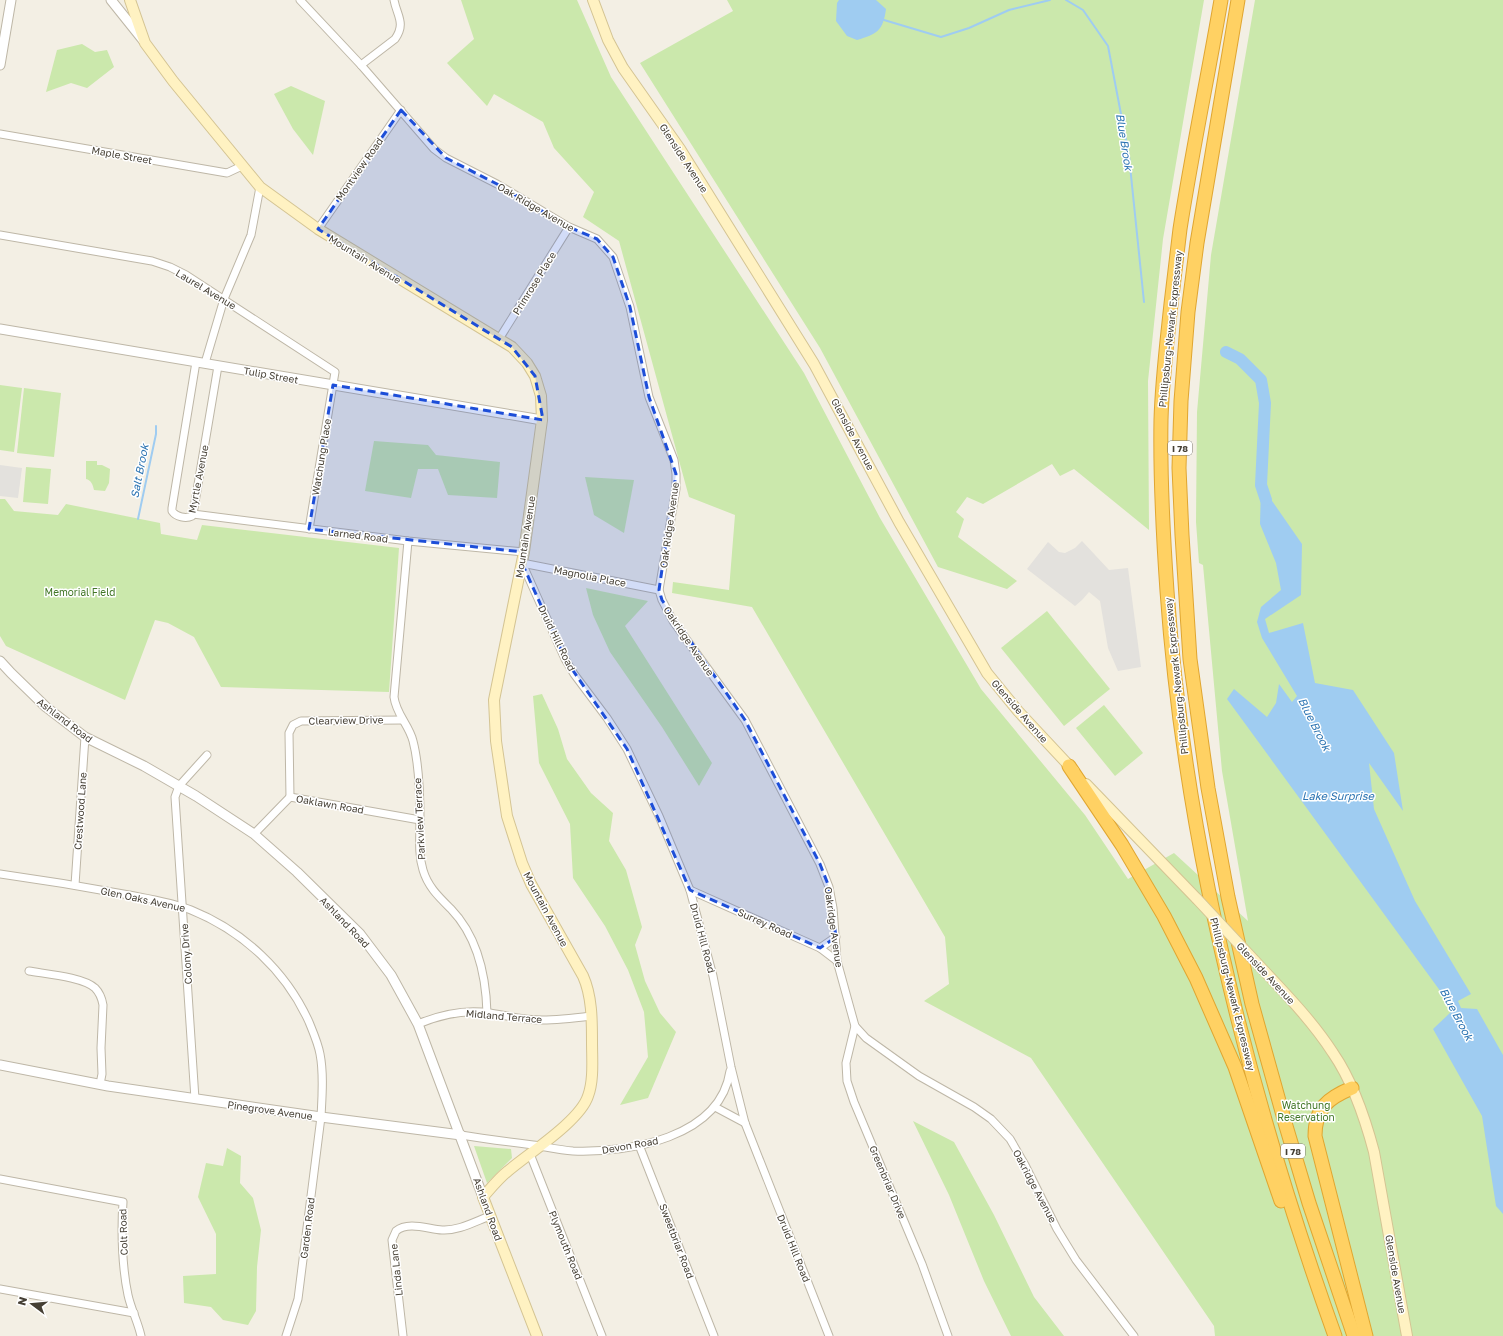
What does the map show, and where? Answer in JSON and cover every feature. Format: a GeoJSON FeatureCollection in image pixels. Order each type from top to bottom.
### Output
{"type":"FeatureCollection","features":[{"type":"Feature","properties":{"kind":"highway","name":"Phillipsburg-Newark Expressway"},"geometry":{"type":"LineString","coordinates":[[1221,0],[1180,229],[1164,371],[1161,422],[1163,532],[1171,643],[1176,694],[1190,793],[1204,873],[1245,1046],[1268,1130],[1300,1235],[1335,1336]]}},
{"type":"Feature","properties":{"kind":"highway","name":"Phillipsburg-Newark Expressway"},"geometry":{"type":"LineString","coordinates":[[1238,0],[1197,243],[1188,312],[1182,393],[1179,468],[1190,659],[1208,788],[1228,897],[1252,1004],[1305,1189],[1354,1336]]}},
{"type":"Feature","properties":{"kind":"highway"},"geometry":{"type":"LineString","coordinates":[[1069,766],[1122,845],[1164,916],[1196,978],[1235,1067],[1288,1224],[1300,1235]]}},
{"type":"Feature","properties":{"kind":"highway"},"geometry":{"type":"LineString","coordinates":[[1352,1088],[1333,1096],[1324,1105],[1318,1116],[1315,1136],[1366,1336]]}},
{"type":"Feature","properties":{"kind":"main road","name":"Mountain Avenue"},"geometry":{"type":"LineString","coordinates":[[130,0],[145,43],[173,81],[260,187],[318,229],[401,281],[500,339],[518,353],[527,363],[535,376],[541,396],[542,420],[524,552],[494,700],[496,741],[507,816],[522,863],[531,884],[586,983],[590,998],[591,1016],[591,1076],[587,1100],[580,1110],[541,1146],[508,1171],[483,1197]]}},
{"type":"Feature","properties":{"kind":"main road","name":"Glenside Avenue"},"geometry":{"type":"LineString","coordinates":[[593,0],[608,40],[623,68],[680,149],[814,364],[899,522],[987,673],[1018,711],[1069,766],[1198,899],[1254,960],[1313,1025],[1334,1054],[1352,1088],[1374,1152],[1407,1336]]}},
{"type":"Feature","properties":{"kind":"main road","name":"Ashland Road"},"geometry":{"type":"LineString","coordinates":[[483,1197],[537,1336]]}},
{"type":"Feature","properties":{"kind":"street"},"geometry":{"type":"LineString","coordinates":[[0,65],[11,0]]}},
{"type":"Feature","properties":{"kind":"street"},"geometry":{"type":"LineString","coordinates":[[111,0],[145,43]]}},
{"type":"Feature","properties":{"kind":"street","name":"Oak Ridge Avenue"},"geometry":{"type":"LineString","coordinates":[[300,0],[361,65],[434,149],[446,158],[497,184],[569,227],[597,239],[613,257],[630,307],[649,397],[674,460],[676,474],[676,489],[659,590]]}},
{"type":"Feature","properties":{"kind":"street"},"geometry":{"type":"LineString","coordinates":[[361,65],[395,39],[399,34],[401,22],[394,0]]}},
{"type":"Feature","properties":{"kind":"street","name":"Montview Road"},"geometry":{"type":"LineString","coordinates":[[318,229],[401,110]]}},
{"type":"Feature","properties":{"kind":"street","name":"Maple Street"},"geometry":{"type":"LineString","coordinates":[[0,134],[227,173],[242,166]]}},
{"type":"Feature","properties":{"kind":"street","name":"Myrtle Avenue"},"geometry":{"type":"LineString","coordinates":[[218,366],[193,514],[190,518],[176,516],[172,511],[172,508],[200,363],[224,299],[251,235],[260,187]]}},
{"type":"Feature","properties":{"kind":"street","name":"Primrose Place"},"geometry":{"type":"LineString","coordinates":[[500,339],[569,227]]}},
{"type":"Feature","properties":{"kind":"street","name":"Laurel Avenue"},"geometry":{"type":"LineString","coordinates":[[0,235],[152,261],[170,267],[186,275],[224,299],[335,372],[333,385]]}},
{"type":"Feature","properties":{"kind":"street","name":"Tulip Street"},"geometry":{"type":"LineString","coordinates":[[0,328],[542,420]]}},
{"type":"Feature","properties":{"kind":"street","name":"Watchung Place"},"geometry":{"type":"LineString","coordinates":[[309,529],[333,385]]}},
{"type":"Feature","properties":{"kind":"street","name":"Larned Road"},"geometry":{"type":"LineString","coordinates":[[193,514],[408,541],[524,552]]}},
{"type":"Feature","properties":{"kind":"street","name":"Parkview Terrace"},"geometry":{"type":"LineString","coordinates":[[408,541],[394,697],[397,710],[413,740],[419,790],[419,850],[423,870],[434,892],[451,909],[474,945],[482,967],[485,982],[487,1013]]}},
{"type":"Feature","properties":{"kind":"street","name":"Magnolia Place"},"geometry":{"type":"LineString","coordinates":[[522,563],[659,590]]}},
{"type":"Feature","properties":{"kind":"street","name":"Druid Hill Road"},"geometry":{"type":"LineString","coordinates":[[522,563],[574,674],[607,718],[627,749],[659,816],[690,890],[713,976],[731,1067],[745,1123],[829,1336]]}},
{"type":"Feature","properties":{"kind":"street","name":"Oakridge Avenue"},"geometry":{"type":"LineString","coordinates":[[659,590],[662,600],[674,621],[745,720],[820,864],[829,887],[833,908],[837,961],[855,1026],[866,1038],[919,1076],[974,1107],[991,1119],[1010,1139],[1076,1260],[1134,1336]]}},
{"type":"Feature","properties":{"kind":"street","name":"Ashland Road"},"geometry":{"type":"LineString","coordinates":[[0,661],[10,673],[36,698],[85,737],[144,766],[179,786],[221,811],[254,834],[360,934],[391,975],[418,1024],[461,1135],[483,1197]]}},
{"type":"Feature","properties":{"kind":"street","name":"Clearview Drive"},"geometry":{"type":"LineString","coordinates":[[290,797],[289,733],[293,725],[300,721],[402,720]]}},
{"type":"Feature","properties":{"kind":"street","name":"Crestwood Lane"},"geometry":{"type":"LineString","coordinates":[[75,885],[85,737]]}},
{"type":"Feature","properties":{"kind":"street"},"geometry":{"type":"LineString","coordinates":[[179,786],[207,755]]}},
{"type":"Feature","properties":{"kind":"street","name":"Colony Drive"},"geometry":{"type":"LineString","coordinates":[[179,786],[175,797],[195,1099]]}},
{"type":"Feature","properties":{"kind":"street","name":"Oaklawn Road"},"geometry":{"type":"LineString","coordinates":[[254,834],[290,797],[420,820]]}},
{"type":"Feature","properties":{"kind":"street","name":"Glen Oaks Avenue"},"geometry":{"type":"LineString","coordinates":[[0,874],[75,885],[173,904],[210,919],[230,930],[248,943],[280,974],[304,1012],[313,1032],[320,1054],[322,1095],[321,1117]]}},
{"type":"Feature","properties":{"kind":"street","name":"Surrey Road"},"geometry":{"type":"LineString","coordinates":[[690,890],[820,948],[837,961]]}},
{"type":"Feature","properties":{"kind":"street"},"geometry":{"type":"LineString","coordinates":[[820,948],[836,937]]}},
{"type":"Feature","properties":{"kind":"street"},"geometry":{"type":"LineString","coordinates":[[29,971],[74,979],[89,984],[97,991],[103,1005],[101,1048],[102,1074],[100,1084]]}},
{"type":"Feature","properties":{"kind":"street","name":"Midland Terrace"},"geometry":{"type":"LineString","coordinates":[[418,1024],[430,1018],[454,1012],[487,1013],[542,1020],[591,1016]]}},
{"type":"Feature","properties":{"kind":"street","name":"Greenbriar Drive"},"geometry":{"type":"LineString","coordinates":[[855,1026],[846,1062],[847,1081],[854,1102],[922,1264],[948,1336]]}},
{"type":"Feature","properties":{"kind":"street","name":"Pinegrove Avenue"},"geometry":{"type":"LineString","coordinates":[[0,1065],[100,1084],[195,1099],[541,1146]]}},
{"type":"Feature","properties":{"kind":"street","name":"Devon Road"},"geometry":{"type":"LineString","coordinates":[[541,1146],[571,1151],[602,1151],[639,1145],[668,1138],[687,1129],[703,1118],[715,1107],[724,1092],[731,1067]]}},
{"type":"Feature","properties":{"kind":"street"},"geometry":{"type":"LineString","coordinates":[[715,1107],[745,1123]]}},
{"type":"Feature","properties":{"kind":"street","name":"Garden Road"},"geometry":{"type":"LineString","coordinates":[[286,1336],[298,1299],[321,1117]]}},
{"type":"Feature","properties":{"kind":"street","name":"Sweetbriar Road"},"geometry":{"type":"LineString","coordinates":[[639,1145],[714,1336]]}},
{"type":"Feature","properties":{"kind":"street","name":"Plymouth Road"},"geometry":{"type":"LineString","coordinates":[[530,1154],[602,1336]]}},
{"type":"Feature","properties":{"kind":"street","name":"Colt Road"},"geometry":{"type":"LineString","coordinates":[[0,1179],[122,1202],[128,1296],[141,1336]]}},
{"type":"Feature","properties":{"kind":"street","name":"Linda Lane"},"geometry":{"type":"LineString","coordinates":[[403,1336],[392,1240],[396,1230],[403,1227],[443,1230],[452,1229],[462,1227],[490,1216]]}},
{"type":"Feature","properties":{"kind":"street"},"geometry":{"type":"LineString","coordinates":[[0,1289],[134,1313]]}},
{"type":"Feature","properties":{"kind":"highlighted area"},"geometry":{"type":"Polygon","coordinates":[[[401,110],[446,158],[497,184],[569,227],[597,239],[613,257],[630,307],[649,397],[676,474],[659,590],[662,600],[745,720],[820,864],[829,887],[836,937],[820,948],[690,890],[627,749],[565,659],[522,563],[523,552],[309,529],[333,385],[543,420],[535,376],[512,347],[318,229],[401,110]]]}},
{"type":"Feature","properties":{"kind":"green space","name":"Watchung Reservation"},"geometry":{"type":"Polygon","coordinates":[[[461,0],[577,0],[611,77],[804,373],[880,518],[981,689],[1085,815],[1128,879],[1174,853],[1248,921],[1222,771],[1203,565],[1199,563],[1196,522],[1197,412],[1211,255],[1255,0],[1503,0],[1503,1336],[1215,1336],[1214,1326],[1031,1058],[924,1001],[949,984],[945,937],[752,607],[672,593],[673,582],[729,590],[735,515],[689,497],[619,241],[583,217],[594,192],[554,148],[543,122],[494,94],[487,106],[447,63],[474,39],[461,0]]]}},
{"type":"Feature","properties":{"kind":"green space"},"geometry":{"type":"Polygon","coordinates":[[[727,0],[1204,0],[1163,239],[1148,381],[1149,530],[1074,469],[1060,476],[1052,464],[983,504],[967,497],[956,512],[964,519],[958,537],[1017,581],[1007,589],[938,567],[820,348],[640,63],[733,11],[727,0]]]}},
{"type":"Feature","properties":{"kind":"green space"},"geometry":{"type":"Polygon","coordinates":[[[82,44],[95,52],[107,50],[114,67],[87,88],[71,83],[46,92],[57,50],[82,44]]]}},
{"type":"Feature","properties":{"kind":"green space"},"geometry":{"type":"Polygon","coordinates":[[[291,86],[325,101],[313,155],[293,129],[274,94],[291,86]]]}},
{"type":"Feature","properties":{"kind":"green space"},"geometry":{"type":"Polygon","coordinates":[[[0,385],[22,388],[14,452],[0,450],[0,385]]]}},
{"type":"Feature","properties":{"kind":"green space"},"geometry":{"type":"Polygon","coordinates":[[[24,388],[61,393],[54,457],[17,453],[24,388]]]}},
{"type":"Feature","properties":{"kind":"green space"},"geometry":{"type":"Polygon","coordinates":[[[374,441],[428,445],[436,455],[500,462],[497,498],[448,495],[438,469],[418,469],[411,498],[365,491],[374,441]]]}},
{"type":"Feature","properties":{"kind":"green space"},"geometry":{"type":"Polygon","coordinates":[[[86,461],[97,461],[97,465],[102,465],[110,469],[109,483],[105,491],[94,490],[92,483],[86,479],[86,461]]]}},
{"type":"Feature","properties":{"kind":"green space"},"geometry":{"type":"Polygon","coordinates":[[[26,467],[51,469],[48,504],[23,502],[26,467]]]}},
{"type":"Feature","properties":{"kind":"green space"},"geometry":{"type":"Polygon","coordinates":[[[585,477],[634,480],[624,533],[594,515],[585,477]]]}},
{"type":"Feature","properties":{"kind":"green space","name":"Memorial Field"},"geometry":{"type":"Polygon","coordinates":[[[0,499],[5,499],[14,511],[58,515],[66,504],[160,523],[161,534],[197,540],[202,525],[399,548],[389,692],[221,687],[194,637],[168,623],[155,620],[125,700],[6,646],[0,636],[0,499]]]}},
{"type":"Feature","properties":{"kind":"green space"},"geometry":{"type":"Polygon","coordinates":[[[586,588],[648,601],[625,626],[712,763],[699,786],[662,727],[610,652],[593,615],[586,588]]]}},
{"type":"Feature","properties":{"kind":"green space"},"geometry":{"type":"Polygon","coordinates":[[[1047,611],[1110,689],[1064,726],[1001,648],[1047,611]]]}},
{"type":"Feature","properties":{"kind":"green space"},"geometry":{"type":"Polygon","coordinates":[[[542,694],[558,729],[567,759],[591,793],[613,813],[609,841],[626,870],[642,927],[635,945],[645,981],[660,1013],[676,1032],[648,1098],[620,1105],[648,1057],[644,1012],[628,970],[605,926],[573,878],[570,824],[539,763],[533,696],[542,694]]]}},
{"type":"Feature","properties":{"kind":"green space"},"geometry":{"type":"Polygon","coordinates":[[[1104,705],[1143,753],[1115,776],[1076,728],[1104,705]]]}},
{"type":"Feature","properties":{"kind":"green space"},"geometry":{"type":"Polygon","coordinates":[[[913,1121],[954,1142],[994,1215],[1034,1297],[1064,1336],[1011,1336],[984,1281],[949,1195],[913,1121]]]}},
{"type":"Feature","properties":{"kind":"green space"},"geometry":{"type":"Polygon","coordinates":[[[474,1146],[511,1149],[512,1158],[487,1183],[474,1146]]]}},
{"type":"Feature","properties":{"kind":"green space"},"geometry":{"type":"Polygon","coordinates":[[[227,1148],[241,1156],[240,1183],[253,1198],[261,1230],[257,1267],[256,1311],[248,1325],[223,1320],[211,1307],[184,1303],[183,1276],[216,1274],[216,1234],[198,1197],[206,1163],[223,1166],[227,1148]]]}},
{"type":"Feature","properties":{"kind":"shaded area"},"geometry":{"type":"Polygon","coordinates":[[[0,465],[22,468],[18,498],[0,496],[0,465]]]}},
{"type":"Feature","properties":{"kind":"shaded area"},"geometry":{"type":"Polygon","coordinates":[[[1082,541],[1109,570],[1128,568],[1141,667],[1118,671],[1108,648],[1100,601],[1089,592],[1075,606],[1027,569],[1048,542],[1059,552],[1065,553],[1075,548],[1082,541]]]}},
{"type":"Feature","properties":{"kind":"water"},"geometry":{"type":"Polygon","coordinates":[[[839,0],[876,0],[886,9],[881,27],[870,36],[857,40],[847,36],[836,21],[837,3],[839,0]]]}},
{"type":"Feature","properties":{"kind":"water","name":"Lake Surprise"},"geometry":{"type":"Polygon","coordinates":[[[1261,485],[1302,544],[1301,595],[1265,619],[1269,633],[1303,623],[1315,683],[1353,690],[1394,753],[1403,811],[1369,763],[1374,809],[1415,901],[1471,994],[1458,1001],[1461,1008],[1477,1009],[1503,1055],[1503,1214],[1496,1206],[1482,1116],[1433,1029],[1452,1011],[1449,1003],[1227,699],[1234,689],[1267,717],[1276,703],[1279,684],[1292,702],[1297,696],[1262,638],[1257,622],[1261,607],[1281,590],[1276,563],[1260,524],[1261,485]]]}},
{"type":"Feature","properties":{"kind":"waterway","name":"Blue Brook"},"geometry":{"type":"LineString","coordinates":[[884,20],[941,37],[969,28],[1009,10],[1050,0]]}},
{"type":"Feature","properties":{"kind":"waterway","name":"Blue Brook"},"geometry":{"type":"LineString","coordinates":[[1066,0],[1083,10],[1108,46],[1129,156],[1144,302]]}},
{"type":"Feature","properties":{"kind":"waterway","name":"Blue Brook"},"geometry":{"type":"LineString","coordinates":[[1226,352],[1240,359],[1261,380],[1265,403],[1261,485],[1266,500]]}},
{"type":"Feature","properties":{"kind":"waterway","name":"Salt Brook"},"geometry":{"type":"LineString","coordinates":[[138,519],[156,434],[156,426]]}}]}
